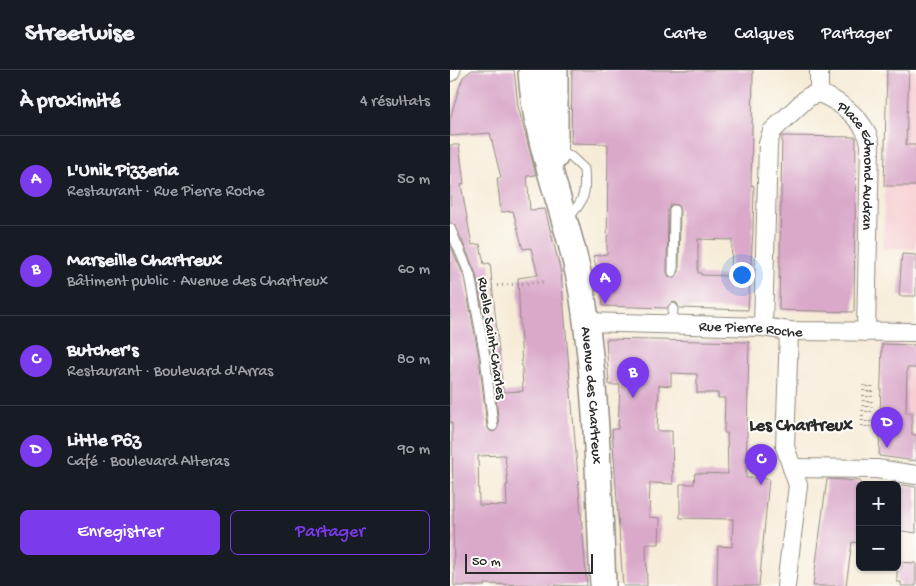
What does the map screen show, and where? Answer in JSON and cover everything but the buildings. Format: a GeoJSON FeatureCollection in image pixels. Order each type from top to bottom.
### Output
{"type":"FeatureCollection","features":[{"type":"Feature","properties":{"kind":"street","name":"Avenue des Chartreux"},"geometry":{"type":"LineString","coordinates":[[531,70],[541,144],[554,180],[579,279],[594,409],[604,586]]}},
{"type":"Feature","properties":{"kind":"street","name":"Avenue des Chartreux"},"geometry":{"type":"LineString","coordinates":[[554,180],[556,150],[555,70]]}},
{"type":"Feature","properties":{"kind":"street"},"geometry":{"type":"LineString","coordinates":[[819,70],[819,93]]}},
{"type":"Feature","properties":{"kind":"street","name":"Place Edmond Audran"},"geometry":{"type":"LineString","coordinates":[[763,327],[768,144],[772,131],[808,97],[819,93],[831,98],[862,124],[870,143],[866,332]]}},
{"type":"Feature","properties":{"kind":"street","name":"Rue Pierre Roche"},"geometry":{"type":"LineString","coordinates":[[585,322],[673,316],[789,331],[916,332]]}},
{"type":"Feature","properties":{"kind":"street"},"geometry":{"type":"LineString","coordinates":[[786,586],[798,485],[785,447],[789,331]]}},
{"type":"Feature","properties":{"kind":"street"},"geometry":{"type":"LineString","coordinates":[[792,468],[877,469],[916,475]]}},
{"type":"Feature","properties":{"kind":"lane"},"geometry":{"type":"LineString","coordinates":[[556,150],[571,157],[584,169],[586,189],[579,208],[565,220]]}},
{"type":"Feature","properties":{"kind":"lane"},"geometry":{"type":"LineString","coordinates":[[674,210],[674,272]]}},
{"type":"Feature","properties":{"kind":"lane","name":"Ruelle Saint-Charles"},"geometry":{"type":"LineString","coordinates":[[450,228],[472,282],[485,356],[493,426]]}},
{"type":"Feature","properties":{"kind":"path"},"geometry":{"type":"LineString","coordinates":[[492,286],[543,282]]}},
{"type":"Feature","properties":{"kind":"path"},"geometry":{"type":"LineString","coordinates":[[866,427],[868,385],[866,427]]}},
{"type":"Feature","properties":{"kind":"shaded area"},"geometry":{"type":"Polygon","coordinates":[[[888,70],[916,70],[916,249],[883,248],[888,70]]]}},
{"type":"Feature","properties":{"kind":"shaded area"},"geometry":{"type":"Polygon","coordinates":[[[882,344],[916,345],[916,413],[880,412],[882,344]]]}},
{"type":"Feature","properties":{"kind":"place","name":"L'Unik Pizzeria"},"geometry":{"type":"Point","coordinates":[605,304]}},
{"type":"Feature","properties":{"kind":"place","name":"Marseille Chartreux"},"geometry":{"type":"Point","coordinates":[633,398]}},
{"type":"Feature","properties":{"kind":"place","name":"Little Pôz"},"geometry":{"type":"Point","coordinates":[887,448]}},
{"type":"Feature","properties":{"kind":"place","name":"Butcher's"},"geometry":{"type":"Point","coordinates":[761,485]}},
{"type":"Feature","properties":{"kind":"district","name":"Les Chartreux"},"geometry":{"type":"Point","coordinates":[801,424]}}]}
